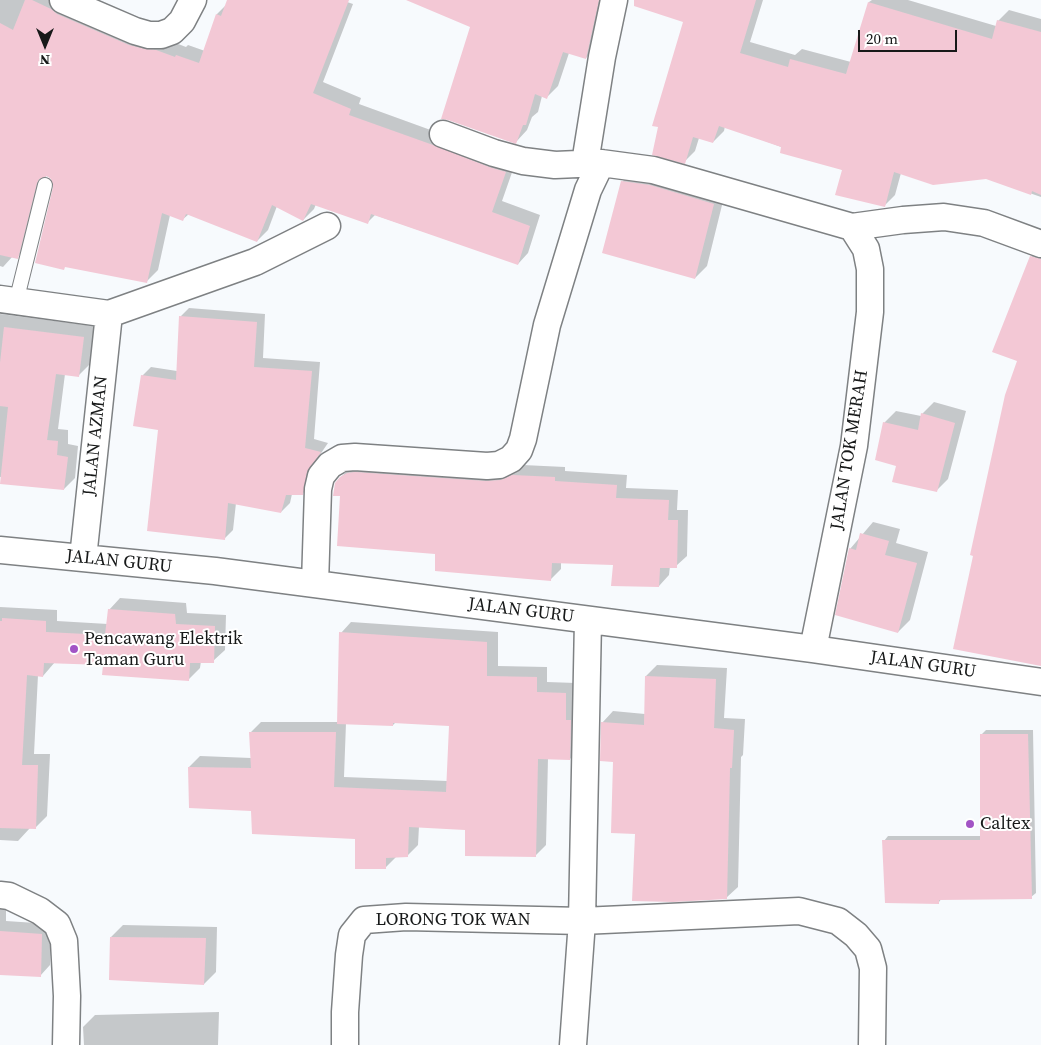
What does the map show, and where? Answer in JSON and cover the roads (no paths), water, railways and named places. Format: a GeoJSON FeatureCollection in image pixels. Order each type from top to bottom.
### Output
{"type":"FeatureCollection","features":[{"type":"Feature","properties":{"kind":"street"},"geometry":{"type":"LineString","coordinates":[[63,0],[135,31],[149,35],[161,35],[172,31],[182,21],[193,0]]}},
{"type":"Feature","properties":{"kind":"street"},"geometry":{"type":"LineString","coordinates":[[316,584],[318,489],[321,476],[330,465],[342,458],[355,457],[487,466],[499,465],[511,459],[519,450],[547,325],[588,190],[593,163],[602,57],[614,0]]}},
{"type":"Feature","properties":{"kind":"street"},"geometry":{"type":"LineString","coordinates":[[443,134],[523,162],[555,165],[593,163],[653,170],[852,227],[944,217],[984,223],[1041,244]]}},
{"type":"Feature","properties":{"kind":"street"},"geometry":{"type":"LineString","coordinates":[[8,301],[109,314],[255,262],[327,226]]}},
{"type":"Feature","properties":{"kind":"street","name":"JALAN TOK MERAH"},"geometry":{"type":"LineString","coordinates":[[813,649],[854,446],[870,312],[870,269],[866,249],[852,227]]}},
{"type":"Feature","properties":{"kind":"street","name":"JALAN AZMAN"},"geometry":{"type":"LineString","coordinates":[[82,558],[109,314]]}},
{"type":"Feature","properties":{"kind":"street","name":"JALAN GURU"},"geometry":{"type":"LineString","coordinates":[[0,550],[215,571],[813,649],[1041,682]]}},
{"type":"Feature","properties":{"kind":"street"},"geometry":{"type":"LineString","coordinates":[[573,1045],[582,922],[588,620]]}},
{"type":"Feature","properties":{"kind":"street"},"geometry":{"type":"LineString","coordinates":[[0,895],[9,896],[40,911],[57,924],[64,941],[67,996],[66,1045]]}},
{"type":"Feature","properties":{"kind":"street","name":"LORONG TOK WAN"},"geometry":{"type":"LineString","coordinates":[[346,1045],[345,1012],[352,934],[364,920],[406,917],[582,922],[799,911],[838,921],[856,934],[868,949],[873,968],[872,1045]]}},
{"type":"Feature","properties":{"kind":"lane"},"geometry":{"type":"LineString","coordinates":[[8,301],[45,185]]}},
{"type":"Feature","properties":{"kind":"place","name":"Pencawang Elektrik Taman Guru"},"geometry":{"type":"Point","coordinates":[74,649]}},
{"type":"Feature","properties":{"kind":"place","name":"Caltex"},"geometry":{"type":"Point","coordinates":[970,824]}}]}
